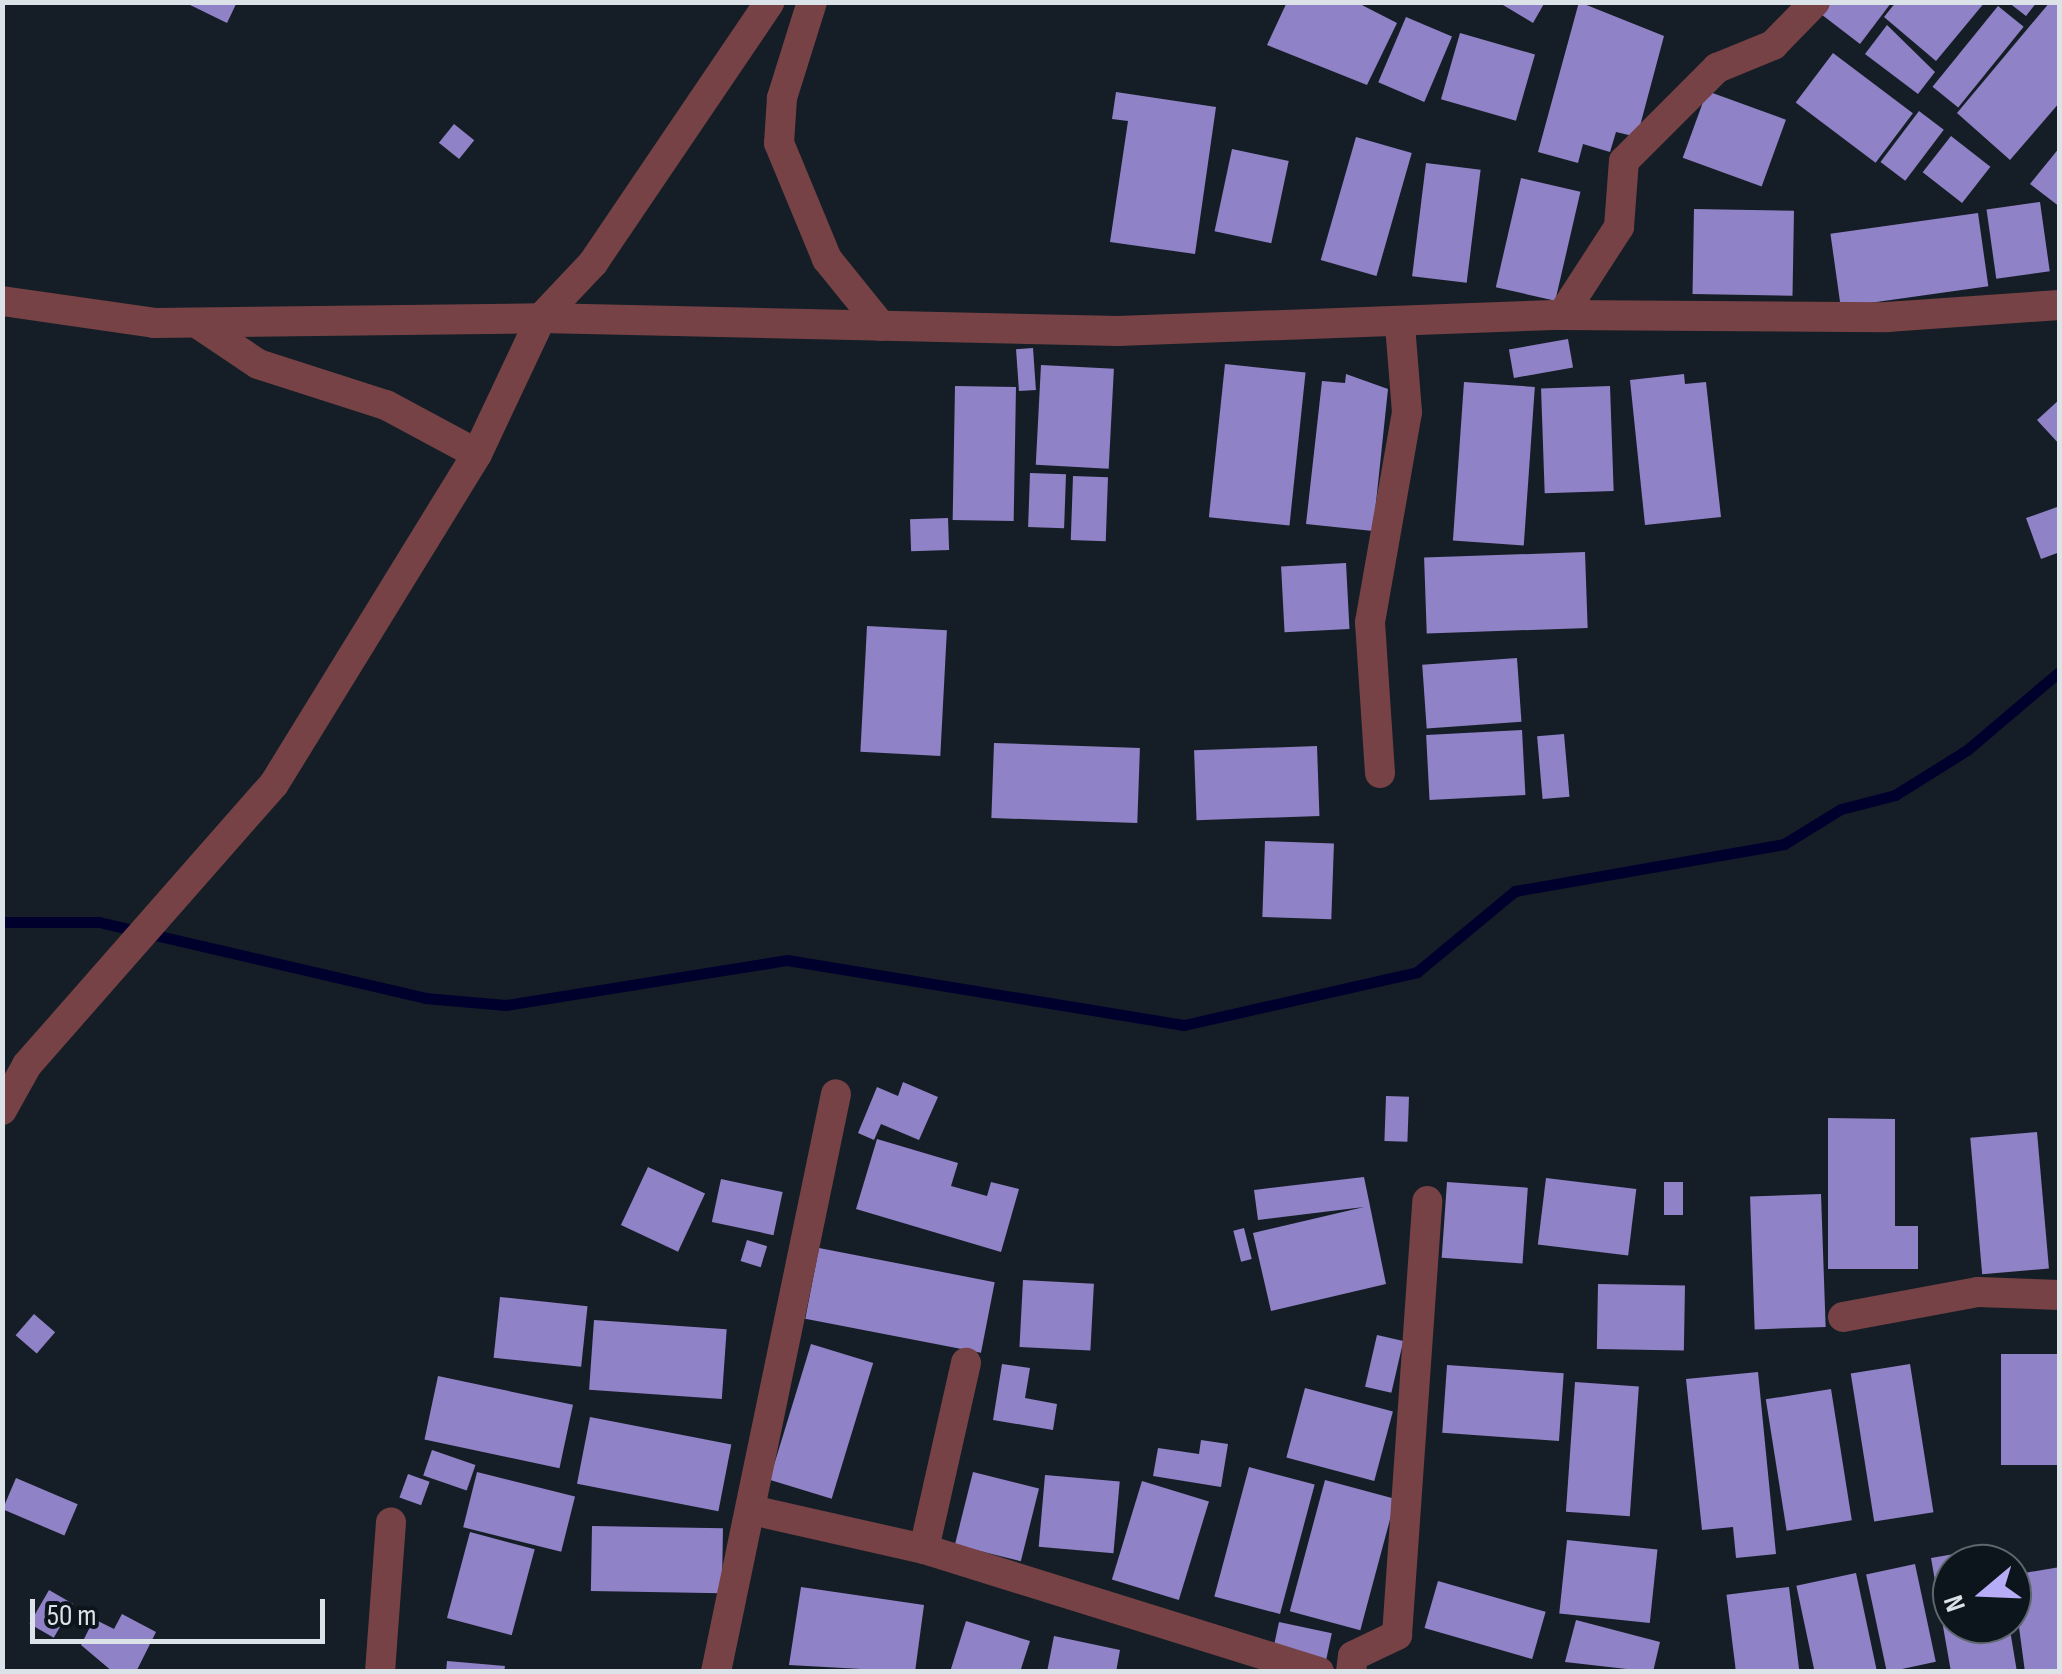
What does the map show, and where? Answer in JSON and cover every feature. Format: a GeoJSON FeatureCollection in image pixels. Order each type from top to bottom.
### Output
{"type":"FeatureCollection","features":[{"type":"Feature","properties":{"kind":"street"},"geometry":{"type":"LineString","coordinates":[[2,1110],[27,1065],[274,784],[478,454],[542,318],[593,264],[770,2]]}},
{"type":"Feature","properties":{"kind":"street"},"geometry":{"type":"LineString","coordinates":[[812,2],[782,98],[779,143],[827,259],[880,326]]}},
{"type":"Feature","properties":{"kind":"street"},"geometry":{"type":"LineString","coordinates":[[1562,316],[1619,227],[1624,161],[1718,68],[1773,45],[1815,2]]}},
{"type":"Feature","properties":{"kind":"street"},"geometry":{"type":"LineString","coordinates":[[2,301],[197,323],[542,318],[880,326],[1400,326],[1562,316],[1887,317],[2060,304]]}},
{"type":"Feature","properties":{"kind":"street"},"geometry":{"type":"LineString","coordinates":[[197,323],[258,364],[386,405],[478,454]]}},
{"type":"Feature","properties":{"kind":"street"},"geometry":{"type":"LineString","coordinates":[[1380,773],[1370,622],[1407,412],[1400,326]]}},
{"type":"Feature","properties":{"kind":"street"},"geometry":{"type":"LineString","coordinates":[[716,1672],[836,1094]]}},
{"type":"Feature","properties":{"kind":"street"},"geometry":{"type":"LineString","coordinates":[[1352,1672],[1353,1656],[1397,1635],[1428,1202]]}},
{"type":"Feature","properties":{"kind":"street"},"geometry":{"type":"LineString","coordinates":[[1844,1317],[1978,1292],[2060,1295]]}},
{"type":"Feature","properties":{"kind":"street"},"geometry":{"type":"LineString","coordinates":[[924,1548],[966,1362]]}},
{"type":"Feature","properties":{"kind":"street"},"geometry":{"type":"LineString","coordinates":[[752,1510],[924,1548],[1319,1672]]}},
{"type":"Feature","properties":{"kind":"street"},"geometry":{"type":"LineString","coordinates":[[380,1672],[391,1522]]}},
{"type":"Feature","properties":{"kind":"building"},"geometry":{"type":"Polygon","coordinates":[[[184,2],[237,2],[227,23],[184,2]]]}},
{"type":"Feature","properties":{"kind":"building"},"geometry":{"type":"Polygon","coordinates":[[[1287,2],[1356,2],[1397,23],[1367,85],[1267,45],[1287,2]]]}},
{"type":"Feature","properties":{"kind":"building"},"geometry":{"type":"Polygon","coordinates":[[[1498,2],[1545,2],[1533,23],[1498,2]]]}},
{"type":"Feature","properties":{"kind":"building"},"geometry":{"type":"Polygon","coordinates":[[[1579,2],[1664,36],[1637,137],[1616,132],[1610,152],[1583,144],[1578,163],[1538,152],[1579,2]]]}},
{"type":"Feature","properties":{"kind":"building"},"geometry":{"type":"Polygon","coordinates":[[[1896,2],[1985,2],[1936,61],[1884,17],[1896,2]]]}},
{"type":"Feature","properties":{"kind":"building"},"geometry":{"type":"Polygon","coordinates":[[[2008,2],[2037,2],[2026,16],[2008,2]]]}},
{"type":"Feature","properties":{"kind":"building"},"geometry":{"type":"Polygon","coordinates":[[[2050,2],[2060,4],[2060,102],[2010,160],[1957,113],[2050,2]]]}},
{"type":"Feature","properties":{"kind":"building"},"geometry":{"type":"Polygon","coordinates":[[[1824,3],[1891,3],[1860,44],[1817,11],[1824,3]]]}},
{"type":"Feature","properties":{"kind":"building"},"geometry":{"type":"Polygon","coordinates":[[[1998,6],[2024,27],[1958,108],[1933,87],[1998,6]]]}},
{"type":"Feature","properties":{"kind":"building"},"geometry":{"type":"Polygon","coordinates":[[[1406,17],[1452,37],[1424,102],[1378,82],[1406,17]]]}},
{"type":"Feature","properties":{"kind":"building"},"geometry":{"type":"Polygon","coordinates":[[[1887,25],[1935,72],[1918,94],[1865,54],[1887,25]]]}},
{"type":"Feature","properties":{"kind":"building"},"geometry":{"type":"Polygon","coordinates":[[[1460,33],[1535,54],[1516,121],[1441,99],[1460,33]]]}},
{"type":"Feature","properties":{"kind":"building"},"geometry":{"type":"Polygon","coordinates":[[[1833,53],[1913,113],[1876,163],[1796,103],[1833,53]]]}},
{"type":"Feature","properties":{"kind":"building"},"geometry":{"type":"Polygon","coordinates":[[[1707,91],[1786,120],[1762,186],[1683,158],[1707,91]]]}},
{"type":"Feature","properties":{"kind":"building"},"geometry":{"type":"Polygon","coordinates":[[[1116,92],[1216,107],[1195,254],[1110,242],[1128,121],[1112,119],[1116,92]]]}},
{"type":"Feature","properties":{"kind":"building"},"geometry":{"type":"Polygon","coordinates":[[[1919,111],[1944,130],[1905,181],[1880,162],[1919,111]]]}},
{"type":"Feature","properties":{"kind":"building"},"geometry":{"type":"Polygon","coordinates":[[[454,124],[474,140],[459,159],[439,143],[454,124]]]}},
{"type":"Feature","properties":{"kind":"building"},"geometry":{"type":"Polygon","coordinates":[[[1951,136],[1990,167],[1962,203],[1923,172],[1951,136]]]}},
{"type":"Feature","properties":{"kind":"building"},"geometry":{"type":"Polygon","coordinates":[[[1356,137],[1412,153],[1376,276],[1321,260],[1356,137]]]}},
{"type":"Feature","properties":{"kind":"building"},"geometry":{"type":"Polygon","coordinates":[[[2060,147],[2060,207],[2030,184],[2060,147]]]}},
{"type":"Feature","properties":{"kind":"building"},"geometry":{"type":"Polygon","coordinates":[[[1232,149],[1289,161],[1271,243],[1215,231],[1232,149]]]}},
{"type":"Feature","properties":{"kind":"building"},"geometry":{"type":"Polygon","coordinates":[[[1426,163],[1481,170],[1467,283],[1412,276],[1426,163]]]}},
{"type":"Feature","properties":{"kind":"building"},"geometry":{"type":"Polygon","coordinates":[[[1521,178],[1580,192],[1555,301],[1496,287],[1521,178]]]}},
{"type":"Feature","properties":{"kind":"building"},"geometry":{"type":"Polygon","coordinates":[[[2040,202],[2050,271],[1996,279],[1987,210],[2040,202]]]}},
{"type":"Feature","properties":{"kind":"building"},"geometry":{"type":"Polygon","coordinates":[[[1694,209],[1794,211],[1793,296],[1693,294],[1694,209]]]}},
{"type":"Feature","properties":{"kind":"building"},"geometry":{"type":"Polygon","coordinates":[[[1978,213],[1988,286],[1841,307],[1830,234],[1978,213]]]}},
{"type":"Feature","properties":{"kind":"building"},"geometry":{"type":"Polygon","coordinates":[[[1568,339],[1573,368],[1514,378],[1509,349],[1568,339]]]}},
{"type":"Feature","properties":{"kind":"building"},"geometry":{"type":"Polygon","coordinates":[[[1033,348],[1036,390],[1019,391],[1016,349],[1033,348]]]}},
{"type":"Feature","properties":{"kind":"building"},"geometry":{"type":"Polygon","coordinates":[[[1225,364],[1306,372],[1289,526],[1209,517],[1225,364]]]}},
{"type":"Feature","properties":{"kind":"building"},"geometry":{"type":"Polygon","coordinates":[[[1041,365],[1114,369],[1109,469],[1036,465],[1041,365]]]}},
{"type":"Feature","properties":{"kind":"building"},"geometry":{"type":"Polygon","coordinates":[[[1346,374],[1388,389],[1373,531],[1306,524],[1322,381],[1345,383],[1346,374]]]}},
{"type":"Feature","properties":{"kind":"building"},"geometry":{"type":"Polygon","coordinates":[[[1684,374],[1685,384],[1706,382],[1721,517],[1645,525],[1630,380],[1684,374]]]}},
{"type":"Feature","properties":{"kind":"building"},"geometry":{"type":"Polygon","coordinates":[[[1464,382],[1535,387],[1524,546],[1453,541],[1464,382]]]}},
{"type":"Feature","properties":{"kind":"building"},"geometry":{"type":"Polygon","coordinates":[[[955,386],[1016,387],[1014,521],[953,520],[955,386]]]}},
{"type":"Feature","properties":{"kind":"building"},"geometry":{"type":"Polygon","coordinates":[[[1610,386],[1614,491],[1545,493],[1541,388],[1610,386]]]}},
{"type":"Feature","properties":{"kind":"building"},"geometry":{"type":"Polygon","coordinates":[[[2060,399],[2060,445],[2037,420],[2060,399]]]}},
{"type":"Feature","properties":{"kind":"building"},"geometry":{"type":"Polygon","coordinates":[[[1030,473],[1066,474],[1064,528],[1028,527],[1030,473]]]}},
{"type":"Feature","properties":{"kind":"building"},"geometry":{"type":"Polygon","coordinates":[[[1073,476],[1108,477],[1106,541],[1071,540],[1073,476]]]}},
{"type":"Feature","properties":{"kind":"building"},"geometry":{"type":"Polygon","coordinates":[[[2060,506],[2060,552],[2041,559],[2026,518],[2060,506]]]}},
{"type":"Feature","properties":{"kind":"building"},"geometry":{"type":"Polygon","coordinates":[[[948,518],[949,550],[911,551],[910,519],[948,518]]]}},
{"type":"Feature","properties":{"kind":"building"},"geometry":{"type":"Polygon","coordinates":[[[1585,552],[1588,628],[1427,634],[1424,558],[1585,552]]]}},
{"type":"Feature","properties":{"kind":"building"},"geometry":{"type":"Polygon","coordinates":[[[1346,563],[1349,629],[1285,632],[1281,566],[1346,563]]]}},
{"type":"Feature","properties":{"kind":"building"},"geometry":{"type":"Polygon","coordinates":[[[867,626],[947,630],[940,756],[860,752],[867,626]]]}},
{"type":"Feature","properties":{"kind":"building"},"geometry":{"type":"Polygon","coordinates":[[[1517,658],[1521,722],[1427,728],[1422,665],[1517,658]]]}},
{"type":"Feature","properties":{"kind":"building"},"geometry":{"type":"Polygon","coordinates":[[[1522,730],[1525,795],[1430,800],[1426,735],[1522,730]]]}},
{"type":"Feature","properties":{"kind":"building"},"geometry":{"type":"Polygon","coordinates":[[[1564,734],[1569,797],[1543,799],[1537,736],[1564,734]]]}},
{"type":"Feature","properties":{"kind":"building"},"geometry":{"type":"Polygon","coordinates":[[[994,743],[1140,748],[1137,823],[991,818],[994,743]]]}},
{"type":"Feature","properties":{"kind":"building"},"geometry":{"type":"Polygon","coordinates":[[[1317,746],[1319,816],[1197,820],[1194,750],[1317,746]]]}},
{"type":"Feature","properties":{"kind":"building"},"geometry":{"type":"Polygon","coordinates":[[[1265,841],[1334,843],[1331,919],[1262,917],[1265,841]]]}},
{"type":"Feature","properties":{"kind":"building"},"geometry":{"type":"Polygon","coordinates":[[[903,1082],[938,1097],[919,1140],[881,1124],[874,1140],[858,1133],[877,1087],[898,1096],[903,1082]]]}},
{"type":"Feature","properties":{"kind":"building"},"geometry":{"type":"Polygon","coordinates":[[[1386,1096],[1409,1097],[1407,1142],[1384,1141],[1386,1096]]]}},
{"type":"Feature","properties":{"kind":"building"},"geometry":{"type":"Polygon","coordinates":[[[1828,1118],[1895,1119],[1895,1226],[1918,1226],[1918,1269],[1828,1269],[1828,1118]]]}},
{"type":"Feature","properties":{"kind":"building"},"geometry":{"type":"Polygon","coordinates":[[[2037,1132],[2049,1268],[1982,1274],[1970,1138],[2037,1132]]]}},
{"type":"Feature","properties":{"kind":"building"},"geometry":{"type":"Polygon","coordinates":[[[877,1139],[958,1163],[951,1186],[987,1196],[991,1182],[1019,1189],[1001,1252],[856,1209],[877,1139]]]}},
{"type":"Feature","properties":{"kind":"building"},"geometry":{"type":"Polygon","coordinates":[[[648,1167],[705,1194],[678,1252],[621,1225],[648,1167]]]}},
{"type":"Feature","properties":{"kind":"building"},"geometry":{"type":"Polygon","coordinates":[[[1364,1177],[1386,1284],[1271,1311],[1253,1233],[1364,1207],[1258,1220],[1254,1190],[1364,1177]]]}},
{"type":"Feature","properties":{"kind":"building"},"geometry":{"type":"Polygon","coordinates":[[[1546,1178],[1636,1189],[1628,1256],[1538,1245],[1546,1178]]]}},
{"type":"Feature","properties":{"kind":"building"},"geometry":{"type":"Polygon","coordinates":[[[721,1179],[783,1192],[773,1235],[712,1222],[721,1179]]]}},
{"type":"Feature","properties":{"kind":"building"},"geometry":{"type":"Polygon","coordinates":[[[1447,1182],[1528,1188],[1523,1263],[1442,1258],[1447,1182]]]}},
{"type":"Feature","properties":{"kind":"building"},"geometry":{"type":"Polygon","coordinates":[[[1664,1182],[1683,1182],[1683,1215],[1664,1215],[1664,1182]]]}},
{"type":"Feature","properties":{"kind":"building"},"geometry":{"type":"Polygon","coordinates":[[[1821,1194],[1826,1327],[1755,1329],[1750,1196],[1821,1194]]]}},
{"type":"Feature","properties":{"kind":"building"},"geometry":{"type":"Polygon","coordinates":[[[1244,1228],[1252,1259],[1241,1262],[1233,1231],[1244,1228]]]}},
{"type":"Feature","properties":{"kind":"building"},"geometry":{"type":"Polygon","coordinates":[[[747,1240],[767,1246],[761,1267],[741,1261],[747,1240]]]}},
{"type":"Feature","properties":{"kind":"building"},"geometry":{"type":"Polygon","coordinates":[[[819,1248],[995,1282],[981,1353],[805,1319],[819,1248]]]}},
{"type":"Feature","properties":{"kind":"building"},"geometry":{"type":"Polygon","coordinates":[[[1023,1280],[1094,1284],[1090,1351],[1019,1347],[1023,1280]]]}},
{"type":"Feature","properties":{"kind":"building"},"geometry":{"type":"Polygon","coordinates":[[[1598,1284],[1685,1286],[1684,1351],[1597,1349],[1598,1284]]]}},
{"type":"Feature","properties":{"kind":"building"},"geometry":{"type":"Polygon","coordinates":[[[500,1297],[588,1306],[581,1367],[494,1358],[500,1297]]]}},
{"type":"Feature","properties":{"kind":"building"},"geometry":{"type":"Polygon","coordinates":[[[34,1314],[55,1332],[37,1354],[16,1335],[34,1314]]]}},
{"type":"Feature","properties":{"kind":"building"},"geometry":{"type":"Polygon","coordinates":[[[594,1320],[727,1329],[722,1399],[589,1390],[594,1320]]]}},
{"type":"Feature","properties":{"kind":"building"},"geometry":{"type":"Polygon","coordinates":[[[1377,1335],[1403,1341],[1391,1393],[1365,1387],[1377,1335]]]}},
{"type":"Feature","properties":{"kind":"building"},"geometry":{"type":"Polygon","coordinates":[[[811,1344],[873,1363],[832,1499],[769,1480],[811,1344]]]}},
{"type":"Feature","properties":{"kind":"building"},"geometry":{"type":"Polygon","coordinates":[[[2001,1354],[2060,1354],[2060,1465],[2001,1465],[2001,1354]]]}},
{"type":"Feature","properties":{"kind":"building"},"geometry":{"type":"Polygon","coordinates":[[[1002,1364],[1030,1368],[1025,1398],[1057,1404],[1053,1430],[993,1420],[1002,1364]]]}},
{"type":"Feature","properties":{"kind":"building"},"geometry":{"type":"Polygon","coordinates":[[[1910,1364],[1933,1512],[1874,1522],[1851,1373],[1910,1364]]]}},
{"type":"Feature","properties":{"kind":"building"},"geometry":{"type":"Polygon","coordinates":[[[1447,1365],[1564,1373],[1559,1441],[1442,1433],[1447,1365]]]}},
{"type":"Feature","properties":{"kind":"building"},"geometry":{"type":"Polygon","coordinates":[[[1758,1372],[1776,1554],[1736,1558],[1733,1527],[1702,1530],[1686,1379],[1758,1372]]]}},
{"type":"Feature","properties":{"kind":"building"},"geometry":{"type":"Polygon","coordinates":[[[438,1376],[573,1405],[559,1468],[424,1440],[438,1376]]]}},
{"type":"Feature","properties":{"kind":"building"},"geometry":{"type":"Polygon","coordinates":[[[1575,1382],[1639,1386],[1630,1516],[1566,1512],[1575,1382]]]}},
{"type":"Feature","properties":{"kind":"building"},"geometry":{"type":"Polygon","coordinates":[[[1305,1388],[1393,1412],[1374,1481],[1286,1458],[1305,1388]]]}},
{"type":"Feature","properties":{"kind":"building"},"geometry":{"type":"Polygon","coordinates":[[[1831,1389],[1852,1520],[1787,1531],[1766,1399],[1831,1389]]]}},
{"type":"Feature","properties":{"kind":"building"},"geometry":{"type":"Polygon","coordinates":[[[590,1417],[731,1444],[718,1511],[577,1484],[590,1417]]]}},
{"type":"Feature","properties":{"kind":"building"},"geometry":{"type":"Polygon","coordinates":[[[1201,1440],[1228,1444],[1221,1487],[1153,1476],[1158,1448],[1199,1454],[1201,1440]]]}},
{"type":"Feature","properties":{"kind":"building"},"geometry":{"type":"Polygon","coordinates":[[[432,1450],[475,1465],[467,1491],[423,1476],[432,1450]]]}},
{"type":"Feature","properties":{"kind":"building"},"geometry":{"type":"Polygon","coordinates":[[[1249,1467],[1315,1485],[1280,1614],[1214,1596],[1249,1467]]]}},
{"type":"Feature","properties":{"kind":"building"},"geometry":{"type":"Polygon","coordinates":[[[477,1472],[575,1496],[561,1552],[463,1527],[477,1472]]]}},
{"type":"Feature","properties":{"kind":"building"},"geometry":{"type":"Polygon","coordinates":[[[973,1472],[1039,1488],[1021,1561],[955,1545],[973,1472]]]}},
{"type":"Feature","properties":{"kind":"building"},"geometry":{"type":"Polygon","coordinates":[[[408,1474],[430,1482],[421,1505],[399,1497],[408,1474]]]}},
{"type":"Feature","properties":{"kind":"building"},"geometry":{"type":"Polygon","coordinates":[[[1045,1475],[1120,1482],[1113,1553],[1039,1547],[1045,1475]]]}},
{"type":"Feature","properties":{"kind":"building"},"geometry":{"type":"Polygon","coordinates":[[[16,1478],[78,1504],[64,1535],[3,1509],[16,1478]]]}},
{"type":"Feature","properties":{"kind":"building"},"geometry":{"type":"Polygon","coordinates":[[[1325,1480],[1396,1499],[1360,1630],[1290,1611],[1325,1480]]]}},
{"type":"Feature","properties":{"kind":"building"},"geometry":{"type":"Polygon","coordinates":[[[1142,1481],[1209,1501],[1179,1600],[1112,1579],[1142,1481]]]}},
{"type":"Feature","properties":{"kind":"building"},"geometry":{"type":"Polygon","coordinates":[[[592,1526],[723,1528],[722,1593],[591,1591],[592,1526]]]}},
{"type":"Feature","properties":{"kind":"building"},"geometry":{"type":"Polygon","coordinates":[[[470,1532],[535,1549],[512,1635],[447,1618],[470,1532]]]}},
{"type":"Feature","properties":{"kind":"building"},"geometry":{"type":"Polygon","coordinates":[[[1567,1540],[1658,1550],[1650,1623],[1559,1614],[1567,1540]]]}},
{"type":"Feature","properties":{"kind":"building"},"geometry":{"type":"Polygon","coordinates":[[[1915,1564],[1936,1662],[1887,1672],[1866,1574],[1915,1564]]]}},
{"type":"Feature","properties":{"kind":"building"},"geometry":{"type":"Polygon","coordinates":[[[2060,1567],[2060,1672],[2025,1672],[2021,1644],[2032,1644],[2032,1572],[2060,1567]]]}},
{"type":"Feature","properties":{"kind":"building"},"geometry":{"type":"Polygon","coordinates":[[[1856,1573],[1877,1672],[1815,1672],[1796,1586],[1856,1573]]]}},
{"type":"Feature","properties":{"kind":"building"},"geometry":{"type":"Polygon","coordinates":[[[1438,1581],[1546,1612],[1532,1659],[1424,1628],[1438,1581]]]}},
{"type":"Feature","properties":{"kind":"building"},"geometry":{"type":"Polygon","coordinates":[[[801,1587],[924,1605],[915,1672],[789,1665],[801,1587]]]}},
{"type":"Feature","properties":{"kind":"building"},"geometry":{"type":"Polygon","coordinates":[[[1789,1587],[1799,1672],[1736,1672],[1726,1595],[1789,1587]]]}},
{"type":"Feature","properties":{"kind":"building"},"geometry":{"type":"Polygon","coordinates":[[[49,1590],[73,1604],[54,1638],[30,1624],[49,1590]]]}},
{"type":"Feature","properties":{"kind":"building"},"geometry":{"type":"Polygon","coordinates":[[[122,1614],[156,1632],[136,1672],[113,1672],[81,1645],[94,1619],[114,1629],[122,1614]]]}},
{"type":"Feature","properties":{"kind":"building"},"geometry":{"type":"Polygon","coordinates":[[[1576,1620],[1660,1642],[1653,1672],[1565,1662],[1576,1620]]]}},
{"type":"Feature","properties":{"kind":"building"},"geometry":{"type":"Polygon","coordinates":[[[966,1621],[1030,1641],[1020,1672],[950,1672],[966,1621]]]}},
{"type":"Feature","properties":{"kind":"building"},"geometry":{"type":"Polygon","coordinates":[[[1279,1622],[1332,1633],[1326,1663],[1273,1651],[1279,1622]]]}},
{"type":"Feature","properties":{"kind":"building"},"geometry":{"type":"Polygon","coordinates":[[[1054,1636],[1120,1650],[1116,1672],[1047,1672],[1054,1636]]]}},
{"type":"Feature","properties":{"kind":"building"},"geometry":{"type":"Polygon","coordinates":[[[1946,1644],[2012,1644],[2017,1672],[1951,1672],[1946,1644]]]}},
{"type":"Feature","properties":{"kind":"building"},"geometry":{"type":"Polygon","coordinates":[[[447,1661],[505,1666],[504,1672],[446,1672],[447,1661]]]}},
{"type":"Feature","properties":{"kind":"waterway"},"geometry":{"type":"LineString","coordinates":[[2,922],[99,922],[425,998],[506,1005],[787,960],[1184,1025],[1417,972],[1515,891],[1784,844],[1841,809],[1895,795],[1967,750],[2060,671]]}}]}
